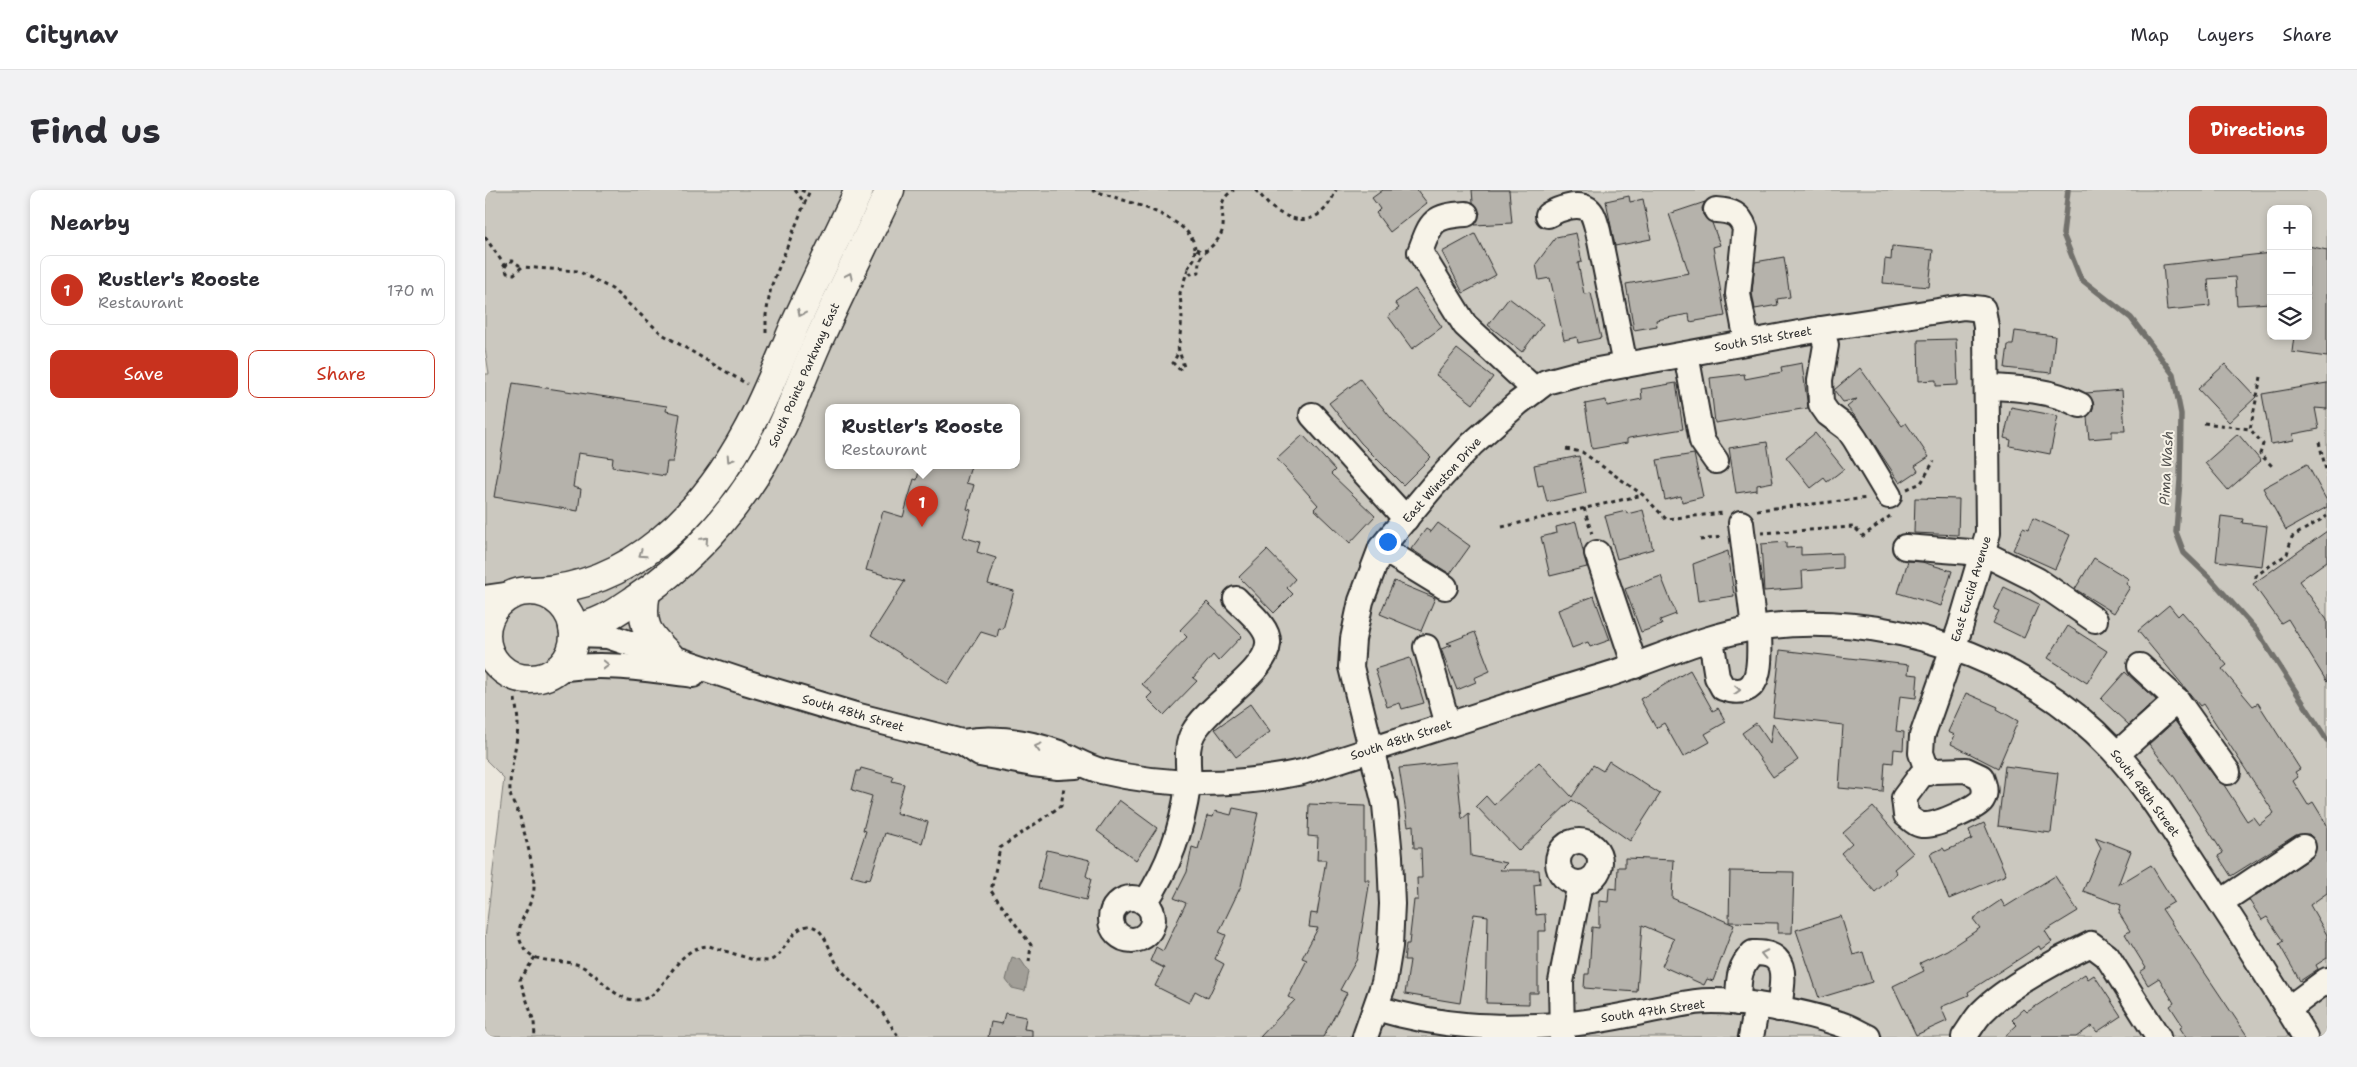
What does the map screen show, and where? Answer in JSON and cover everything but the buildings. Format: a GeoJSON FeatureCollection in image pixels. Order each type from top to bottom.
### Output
{"type":"FeatureCollection","features":[{"type":"Feature","properties":{"kind":"main road"},"geometry":{"type":"LineString","coordinates":[[514,687],[494,661],[485,637],[487,625],[493,611],[504,599],[524,593],[568,588],[603,578],[620,569],[669,533],[712,486],[746,434],[859,190]]}},
{"type":"Feature","properties":{"kind":"main road","name":"South Pointe Parkway East"},"geometry":{"type":"LineString","coordinates":[[574,632],[591,626],[646,592],[699,546],[749,487],[781,430],[820,338],[890,190]]}},
{"type":"Feature","properties":{"kind":"main road"},"geometry":{"type":"LineString","coordinates":[[646,592],[643,606],[644,625],[654,641],[670,656]]}},
{"type":"Feature","properties":{"kind":"main road"},"geometry":{"type":"LineString","coordinates":[[485,678],[514,687],[558,669],[569,654],[574,632],[567,612],[553,598],[524,593]]}},
{"type":"Feature","properties":{"kind":"street"},"geometry":{"type":"LineString","coordinates":[[1548,215],[1557,209],[1577,207],[1587,208],[1592,214],[1598,231],[1625,365]]}},
{"type":"Feature","properties":{"kind":"street"},"geometry":{"type":"LineString","coordinates":[[1717,210],[1727,211],[1739,216],[1745,229],[1738,294],[1747,342]]}},
{"type":"Feature","properties":{"kind":"street"},"geometry":{"type":"LineString","coordinates":[[1466,214],[1445,216],[1429,227],[1420,252],[1465,325],[1540,386]]}},
{"type":"Feature","properties":{"kind":"street","name":"South 51st Street"},"geometry":{"type":"LineString","coordinates":[[1540,386],[1625,365],[1821,329],[1964,308],[1983,309]]}},
{"type":"Feature","properties":{"kind":"street","name":"East Euclid Avenue"},"geometry":{"type":"LineString","coordinates":[[1928,773],[1921,753],[1922,736],[1989,533],[1986,327],[1983,309]]}},
{"type":"Feature","properties":{"kind":"street"},"geometry":{"type":"LineString","coordinates":[[1821,329],[1826,345],[1820,380],[1821,404],[1828,414],[1848,430],[1892,495]]}},
{"type":"Feature","properties":{"kind":"street"},"geometry":{"type":"LineString","coordinates":[[1686,354],[1695,394],[1702,442],[1716,461]]}},
{"type":"Feature","properties":{"kind":"street","name":"East Winston Drive"},"geometry":{"type":"LineString","coordinates":[[1365,1037],[1384,983],[1390,946],[1392,904],[1391,856],[1385,805],[1351,667],[1353,639],[1361,600],[1381,548],[1405,519],[1472,444],[1540,386]]}},
{"type":"Feature","properties":{"kind":"street"},"geometry":{"type":"LineString","coordinates":[[1987,387],[2018,388],[2065,397],[2080,405]]}},
{"type":"Feature","properties":{"kind":"street"},"geometry":{"type":"LineString","coordinates":[[1312,415],[1405,519]]}},
{"type":"Feature","properties":{"kind":"street"},"geometry":{"type":"LineString","coordinates":[[1711,638],[1717,677],[1723,688],[1735,692],[1747,690],[1756,681],[1759,666],[1757,628],[1741,520]]}},
{"type":"Feature","properties":{"kind":"street"},"geometry":{"type":"LineString","coordinates":[[1905,547],[1983,553],[2037,580],[2095,620]]}},
{"type":"Feature","properties":{"kind":"street"},"geometry":{"type":"LineString","coordinates":[[1381,548],[1445,587]]}},
{"type":"Feature","properties":{"kind":"street"},"geometry":{"type":"LineString","coordinates":[[1597,553],[1635,666]]}},
{"type":"Feature","properties":{"kind":"street"},"geometry":{"type":"LineString","coordinates":[[485,598],[524,593]]}},
{"type":"Feature","properties":{"kind":"street"},"geometry":{"type":"LineString","coordinates":[[1145,903],[1162,877],[1175,846],[1188,782],[1188,755],[1193,734],[1215,706],[1256,667],[1265,656],[1269,643],[1267,632],[1235,599]]}},
{"type":"Feature","properties":{"kind":"street","name":"South 48th Street"},"geometry":{"type":"LineString","coordinates":[[574,632],[608,636],[745,682],[855,715],[962,742],[980,754],[1059,767],[1083,766],[1136,779],[1226,783],[1275,778],[1371,750],[1447,724],[1635,666],[1711,638],[1757,628],[1819,624],[1857,626],[1922,639],[1974,656],[2016,675],[2074,714],[2117,754],[2165,818],[2221,902],[2305,1037]]}},
{"type":"Feature","properties":{"kind":"street"},"geometry":{"type":"LineString","coordinates":[[1426,647],[1447,724]]}},
{"type":"Feature","properties":{"kind":"street","name":"South 48th Street"},"geometry":{"type":"LineString","coordinates":[[558,669],[587,665],[620,665],[745,682]]}},
{"type":"Feature","properties":{"kind":"street"},"geometry":{"type":"LineString","coordinates":[[2140,666],[2177,700],[2228,772]]}},
{"type":"Feature","properties":{"kind":"street"},"geometry":{"type":"LineString","coordinates":[[2117,754],[2177,700]]}},
{"type":"Feature","properties":{"kind":"street"},"geometry":{"type":"LineString","coordinates":[[2221,902],[2303,847]]}},
{"type":"Feature","properties":{"kind":"street"},"geometry":{"type":"LineString","coordinates":[[1562,1031],[1561,982],[1580,883]]}},
{"type":"Feature","properties":{"kind":"street"},"geometry":{"type":"LineString","coordinates":[[1964,1037],[1982,1012],[2002,995],[2073,952],[2091,944],[2107,956],[2159,1037]]}},
{"type":"Feature","properties":{"kind":"street"},"geometry":{"type":"LineString","coordinates":[[2288,1009],[2327,980]]}},
{"type":"Feature","properties":{"kind":"street","name":"South 47th Street"},"geometry":{"type":"LineString","coordinates":[[1376,1008],[1417,1020],[1461,1026],[1562,1031],[1697,1002],[1758,1006],[1841,1024],[1868,1037]]}},
{"type":"Feature","properties":{"kind":"street"},"geometry":{"type":"LineString","coordinates":[[1751,1037],[1758,1006]]}},
{"type":"Feature","properties":{"kind":"path"},"geometry":{"type":"LineString","coordinates":[[795,190],[804,202]]}},
{"type":"Feature","properties":{"kind":"path"},"geometry":{"type":"LineString","coordinates":[[766,340],[766,315],[771,287],[809,191],[801,190]]}},
{"type":"Feature","properties":{"kind":"path"},"geometry":{"type":"LineString","coordinates":[[1092,190],[1175,221],[1190,235],[1195,248],[1194,258],[1188,268],[1180,294],[1182,318],[1179,347],[1173,363],[1179,369],[1184,363],[1179,347]]}},
{"type":"Feature","properties":{"kind":"path"},"geometry":{"type":"LineString","coordinates":[[1188,268],[1191,274],[1199,272],[1198,261],[1220,236],[1223,229],[1223,199],[1234,190]]}},
{"type":"Feature","properties":{"kind":"path"},"geometry":{"type":"LineString","coordinates":[[1255,190],[1275,210],[1287,217],[1304,221],[1320,214],[1333,200],[1337,190]]}},
{"type":"Feature","properties":{"kind":"path"},"geometry":{"type":"LineString","coordinates":[[485,237],[505,265],[507,273],[514,274],[520,267]]}},
{"type":"Feature","properties":{"kind":"path"},"geometry":{"type":"LineString","coordinates":[[1195,248],[1200,251],[1208,250]]}},
{"type":"Feature","properties":{"kind":"path"},"geometry":{"type":"LineString","coordinates":[[505,265],[513,261],[520,267],[577,271],[612,289],[661,334],[732,377],[749,385],[753,380]]}},
{"type":"Feature","properties":{"kind":"path"},"geometry":{"type":"LineString","coordinates":[[2249,429],[2261,377]]}},
{"type":"Feature","properties":{"kind":"path"},"geometry":{"type":"LineString","coordinates":[[2204,423],[2249,429],[2263,444],[2260,454],[2272,466]]}},
{"type":"Feature","properties":{"kind":"path"},"geometry":{"type":"LineString","coordinates":[[2319,442],[2327,474]]}},
{"type":"Feature","properties":{"kind":"path"},"geometry":{"type":"LineString","coordinates":[[1566,450],[1582,452],[1643,495],[1666,519],[1741,520],[1854,527],[1863,536],[1900,508],[1892,495]]}},
{"type":"Feature","properties":{"kind":"path"},"geometry":{"type":"LineString","coordinates":[[1700,540],[1741,520],[1892,495],[1921,483],[1934,460]]}},
{"type":"Feature","properties":{"kind":"path"},"geometry":{"type":"LineString","coordinates":[[1502,527],[1643,495]]}},
{"type":"Feature","properties":{"kind":"path"},"geometry":{"type":"LineString","coordinates":[[1585,508],[1597,553]]}},
{"type":"Feature","properties":{"kind":"path"},"geometry":{"type":"LineString","coordinates":[[2254,577],[2287,554],[2292,537],[2327,516]]}},
{"type":"Feature","properties":{"kind":"path"},"geometry":{"type":"LineString","coordinates":[[514,687],[518,725],[510,795],[519,815],[534,884],[532,901],[519,926],[523,947],[535,957],[584,967],[615,994],[638,1000],[657,992],[671,969],[701,946],[709,946],[754,960],[769,961],[780,954],[796,931],[808,926],[814,927],[821,933],[842,972],[873,1000],[899,1037]]}},
{"type":"Feature","properties":{"kind":"path"},"geometry":{"type":"LineString","coordinates":[[1029,962],[1031,945],[991,891],[1000,848],[1061,806],[1065,784]]}},
{"type":"Feature","properties":{"kind":"path"},"geometry":{"type":"LineString","coordinates":[[535,957],[520,980],[534,1022],[535,1037]]}},
{"type":"Feature","properties":{"kind":"shaded area"},"geometry":{"type":"Polygon","coordinates":[[[485,190],[2327,190],[2327,1037],[485,1037],[485,938],[504,778],[485,759],[485,374],[489,374],[485,348],[485,190]]]}},
{"type":"Feature","properties":{"kind":"shaded area"},"geometry":{"type":"Polygon","coordinates":[[[1012,957],[1021,960],[1029,972],[1025,991],[1012,988],[1006,980],[1012,957]]]}},
{"type":"Feature","properties":{"kind":"waterway","name":"Pima Wash"},"geometry":{"type":"LineString","coordinates":[[2068,190],[2063,234],[2081,279],[2131,318],[2173,374],[2181,414],[2180,480],[2176,532],[2184,553],[2211,579],[2257,631],[2327,740]]}},
{"type":"Feature","properties":{"kind":"place","name":"Rustler's Rooste"},"geometry":{"type":"Point","coordinates":[922,527]}}]}
